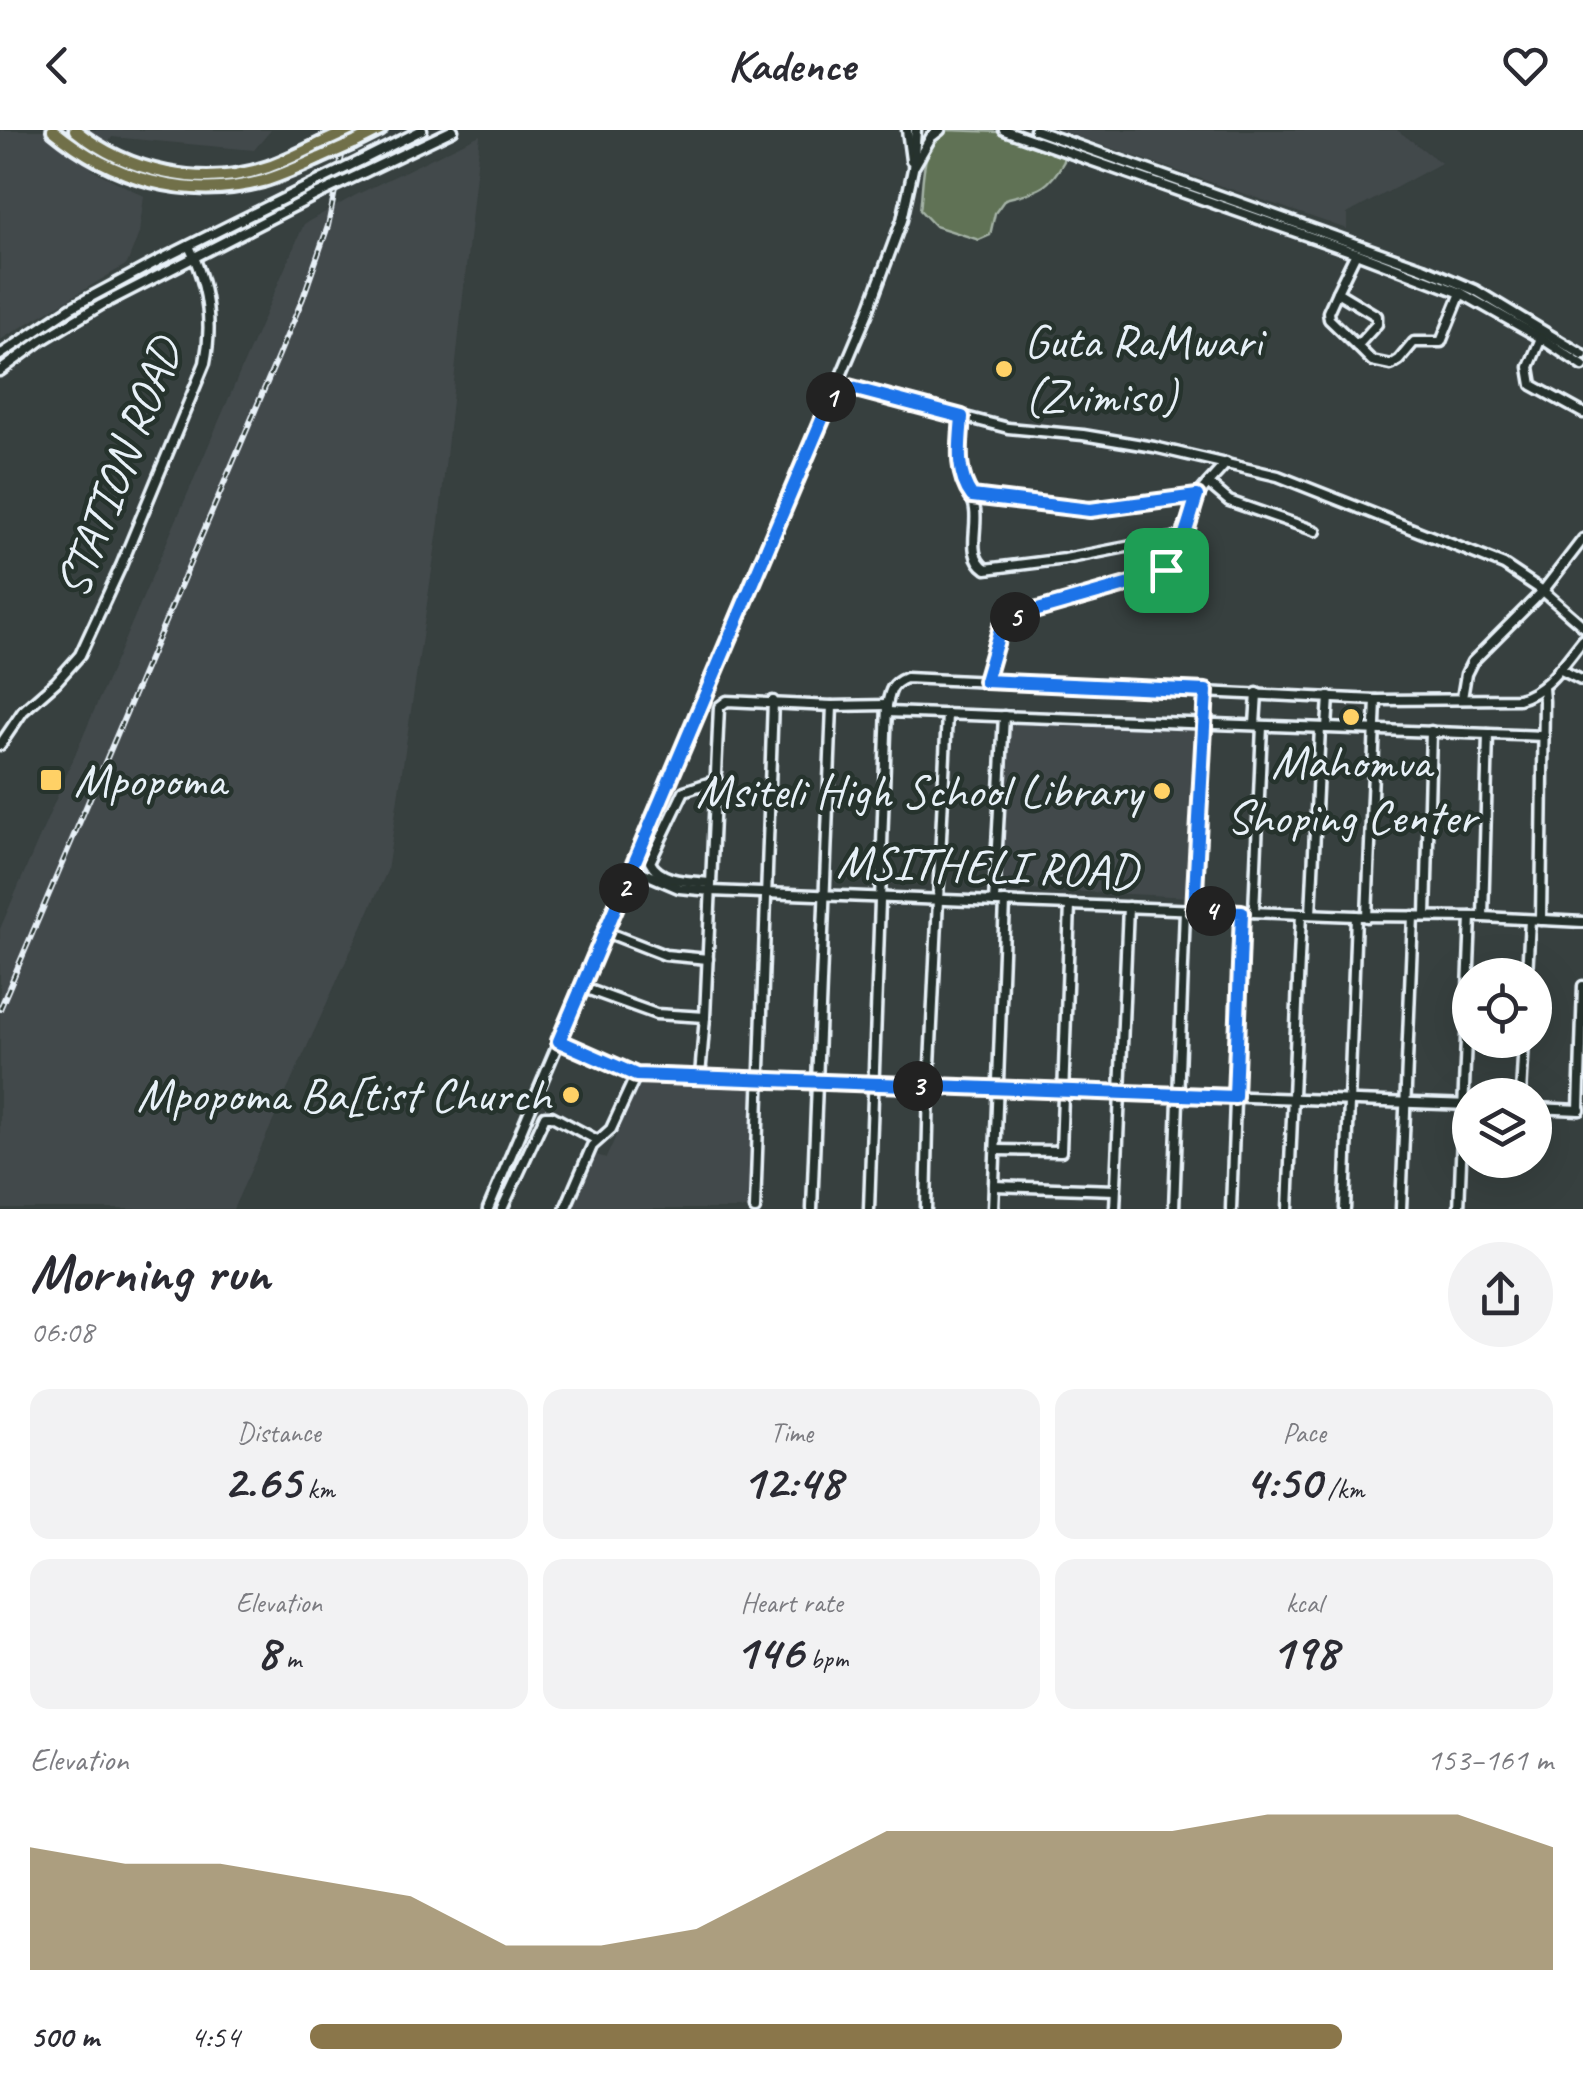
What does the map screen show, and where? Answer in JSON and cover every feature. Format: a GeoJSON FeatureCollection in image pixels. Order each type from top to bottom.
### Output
{"type":"FeatureCollection","features":[{"type":"Feature","properties":{"kind":"main road"},"geometry":{"type":"LineString","coordinates":[[53,130],[106,166],[132,177],[193,188],[243,186],[267,180],[380,130]]}},
{"type":"Feature","properties":{"kind":"main road"},"geometry":{"type":"LineString","coordinates":[[75,130],[98,148],[120,158],[180,176],[212,177],[265,168],[350,130]]}},
{"type":"Feature","properties":{"kind":"street"},"geometry":{"type":"LineString","coordinates":[[0,354],[72,307],[422,130]]}},
{"type":"Feature","properties":{"kind":"street"},"geometry":{"type":"LineString","coordinates":[[0,371],[66,325],[194,256],[453,130]]}},
{"type":"Feature","properties":{"kind":"street"},"geometry":{"type":"LineString","coordinates":[[907,130],[913,169]]}},
{"type":"Feature","properties":{"kind":"street"},"geometry":{"type":"LineString","coordinates":[[488,1209],[868,312],[902,220],[913,169],[916,130]]}},
{"type":"Feature","properties":{"kind":"street"},"geometry":{"type":"LineString","coordinates":[[913,169],[940,130]]}},
{"type":"Feature","properties":{"kind":"street"},"geometry":{"type":"LineString","coordinates":[[1004,130],[1461,293],[1583,366]]}},
{"type":"Feature","properties":{"kind":"street"},"geometry":{"type":"LineString","coordinates":[[1035,130],[1458,282],[1519,314],[1583,355]]}},
{"type":"Feature","properties":{"kind":"street","name":"STATION ROAD"},"geometry":{"type":"LineString","coordinates":[[0,745],[16,718],[80,656],[198,383],[210,342],[209,317],[189,246]]}},
{"type":"Feature","properties":{"kind":"street"},"geometry":{"type":"LineString","coordinates":[[1356,254],[1328,316],[1372,361],[1390,365],[1414,342],[1441,342],[1461,293]]}},
{"type":"Feature","properties":{"kind":"street"},"geometry":{"type":"LineString","coordinates":[[1337,292],[1377,316],[1377,324],[1357,346]]}},
{"type":"Feature","properties":{"kind":"street"},"geometry":{"type":"LineString","coordinates":[[1541,338],[1529,366],[1532,385],[1583,413]]}},
{"type":"Feature","properties":{"kind":"street"},"geometry":{"type":"LineString","coordinates":[[837,384],[1008,428],[1154,447],[1278,476],[1504,565],[1583,626]]}},
{"type":"Feature","properties":{"kind":"street"},"geometry":{"type":"LineString","coordinates":[[962,417],[961,469],[976,511],[974,554],[986,569],[1065,559],[1183,536]]}},
{"type":"Feature","properties":{"kind":"street"},"geometry":{"type":"LineString","coordinates":[[985,681],[1004,620],[1158,576],[1173,561],[1197,496],[1226,463]]}},
{"type":"Feature","properties":{"kind":"street"},"geometry":{"type":"LineString","coordinates":[[1209,484],[1230,501],[1316,531]]}},
{"type":"Feature","properties":{"kind":"street"},"geometry":{"type":"LineString","coordinates":[[972,496],[1090,510],[1197,496]]}},
{"type":"Feature","properties":{"kind":"street"},"geometry":{"type":"LineString","coordinates":[[1462,698],[1472,662],[1542,591],[1583,540]]}},
{"type":"Feature","properties":{"kind":"street"},"geometry":{"type":"LineString","coordinates":[[869,1209],[887,708],[894,684],[906,678],[1376,700],[1518,699],[1543,688],[1583,640]]}},
{"type":"Feature","properties":{"kind":"street"},"geometry":{"type":"LineString","coordinates":[[1559,669],[1583,681]]}},
{"type":"Feature","properties":{"kind":"street"},"geometry":{"type":"LineString","coordinates":[[1541,920],[1543,688]]}},
{"type":"Feature","properties":{"kind":"street"},"geometry":{"type":"LineString","coordinates":[[1174,1209],[1206,691]]}},
{"type":"Feature","properties":{"kind":"street"},"geometry":{"type":"LineString","coordinates":[[1254,912],[1257,693]]}},
{"type":"Feature","properties":{"kind":"street"},"geometry":{"type":"LineString","coordinates":[[1311,914],[1323,728],[1329,698]]}},
{"type":"Feature","properties":{"kind":"street"},"geometry":{"type":"LineString","coordinates":[[700,1076],[706,1018],[717,714],[727,700],[946,714],[1544,736]]}},
{"type":"Feature","properties":{"kind":"street"},"geometry":{"type":"LineString","coordinates":[[1367,916],[1376,700]]}},
{"type":"Feature","properties":{"kind":"street"},"geometry":{"type":"LineString","coordinates":[[755,1209],[774,702]]}},
{"type":"Feature","properties":{"kind":"street"},"geometry":{"type":"LineString","coordinates":[[812,1209],[832,706]]}},
{"type":"Feature","properties":{"kind":"street"},"geometry":{"type":"LineString","coordinates":[[926,1209],[946,714]]}},
{"type":"Feature","properties":{"kind":"street"},"geometry":{"type":"LineString","coordinates":[[993,1209],[1004,716]]}},
{"type":"Feature","properties":{"kind":"street"},"geometry":{"type":"LineString","coordinates":[[1426,916],[1431,731]]}},
{"type":"Feature","properties":{"kind":"street"},"geometry":{"type":"LineString","coordinates":[[1483,917],[1488,734]]}},
{"type":"Feature","properties":{"kind":"street"},"geometry":{"type":"LineString","coordinates":[[711,887],[676,880],[654,870],[650,862],[684,791],[716,780]]}},
{"type":"Feature","properties":{"kind":"street","name":"MSITHELI ROAD"},"geometry":{"type":"LineString","coordinates":[[632,868],[679,888],[1583,922]]}},
{"type":"Feature","properties":{"kind":"street"},"geometry":{"type":"LineString","coordinates":[[996,1150],[1061,1151],[1070,904]]}},
{"type":"Feature","properties":{"kind":"street"},"geometry":{"type":"LineString","coordinates":[[1114,1209],[1128,907]]}},
{"type":"Feature","properties":{"kind":"street"},"geometry":{"type":"LineString","coordinates":[[1231,1209],[1242,912]]}},
{"type":"Feature","properties":{"kind":"street"},"geometry":{"type":"LineString","coordinates":[[1288,1209],[1300,914]]}},
{"type":"Feature","properties":{"kind":"street"},"geometry":{"type":"LineString","coordinates":[[1345,1209],[1356,916]]}},
{"type":"Feature","properties":{"kind":"street"},"geometry":{"type":"LineString","coordinates":[[1402,1209],[1412,916]]}},
{"type":"Feature","properties":{"kind":"street"},"geometry":{"type":"LineString","coordinates":[[1467,1078],[1472,917]]}},
{"type":"Feature","properties":{"kind":"street"},"geometry":{"type":"LineString","coordinates":[[1528,958],[1530,920]]}},
{"type":"Feature","properties":{"kind":"street"},"geometry":{"type":"LineString","coordinates":[[606,932],[665,955],[708,958]]}},
{"type":"Feature","properties":{"kind":"street"},"geometry":{"type":"LineString","coordinates":[[1552,1109],[1581,1110],[1583,986]]}},
{"type":"Feature","properties":{"kind":"street"},"geometry":{"type":"LineString","coordinates":[[581,987],[656,1014],[706,1018]]}},
{"type":"Feature","properties":{"kind":"street"},"geometry":{"type":"LineString","coordinates":[[559,1041],[636,1075],[1452,1104]]}},
{"type":"Feature","properties":{"kind":"street"},"geometry":{"type":"LineString","coordinates":[[565,1209],[592,1146],[611,1129],[636,1075]]}},
{"type":"Feature","properties":{"kind":"street"},"geometry":{"type":"LineString","coordinates":[[502,1209],[545,1116],[597,1140]]}},
{"type":"Feature","properties":{"kind":"street"},"geometry":{"type":"LineString","coordinates":[[1460,1209],[1462,1178]]}},
{"type":"Feature","properties":{"kind":"street"},"geometry":{"type":"LineString","coordinates":[[994,1186],[1115,1190]]}},
{"type":"Feature","properties":{"kind":"shaded area"},"geometry":{"type":"Polygon","coordinates":[[[0,130],[271,130],[254,150],[112,137],[91,169],[144,196],[139,233],[127,264],[0,340],[0,130]]]}},
{"type":"Feature","properties":{"kind":"shaded area"},"geometry":{"type":"Polygon","coordinates":[[[1059,130],[1397,130],[1441,163],[1347,214],[1347,229],[1059,130]]]}},
{"type":"Feature","properties":{"kind":"shaded area"},"geometry":{"type":"Polygon","coordinates":[[[480,135],[439,523],[387,871],[233,1209],[0,1209],[0,929],[304,224],[480,135]]]}},
{"type":"Feature","properties":{"kind":"shaded area"},"geometry":{"type":"Polygon","coordinates":[[[1008,722],[1198,730],[1193,897],[1002,888],[1008,722]]]}},
{"type":"Feature","properties":{"kind":"shaded area"},"geometry":{"type":"Polygon","coordinates":[[[641,1082],[757,1083],[753,1209],[573,1209],[596,1155],[606,1158],[641,1082]]]}},
{"type":"Feature","properties":{"kind":"green space"},"geometry":{"type":"Polygon","coordinates":[[[948,130],[1000,132],[1063,156],[1064,161],[1046,185],[1005,199],[995,213],[990,235],[979,240],[935,226],[920,210],[927,154],[948,130]]]}},
{"type":"Feature","properties":{"kind":"railway"},"geometry":{"type":"LineString","coordinates":[[0,1009],[303,298],[328,226],[347,130]]}},
{"type":"Feature","properties":{"kind":"place","name":"Guta RaMwari (Zvimiso)"},"geometry":{"type":"Point","coordinates":[1004,369]}},
{"type":"Feature","properties":{"kind":"place","name":"Mahomva Shoping Center"},"geometry":{"type":"Point","coordinates":[1351,717]}},
{"type":"Feature","properties":{"kind":"place","name":"Mpopoma"},"geometry":{"type":"Point","coordinates":[51,780]}},
{"type":"Feature","properties":{"kind":"place","name":"Msiteli High School Library"},"geometry":{"type":"Point","coordinates":[1162,791]}},
{"type":"Feature","properties":{"kind":"place","name":"Mpopoma Ba[tist Church"},"geometry":{"type":"Point","coordinates":[571,1095]}},
{"type":"Feature","properties":{"kind":"route"},"geometry":{"type":"LineString","coordinates":[[837,384],[962,417],[961,469],[965,487],[972,496],[1090,510],[1197,496],[1166,570],[1158,576],[1006,619],[985,681],[1206,691],[1194,910],[1242,912],[1235,1097],[636,1075],[559,1041],[837,384]]}}]}
